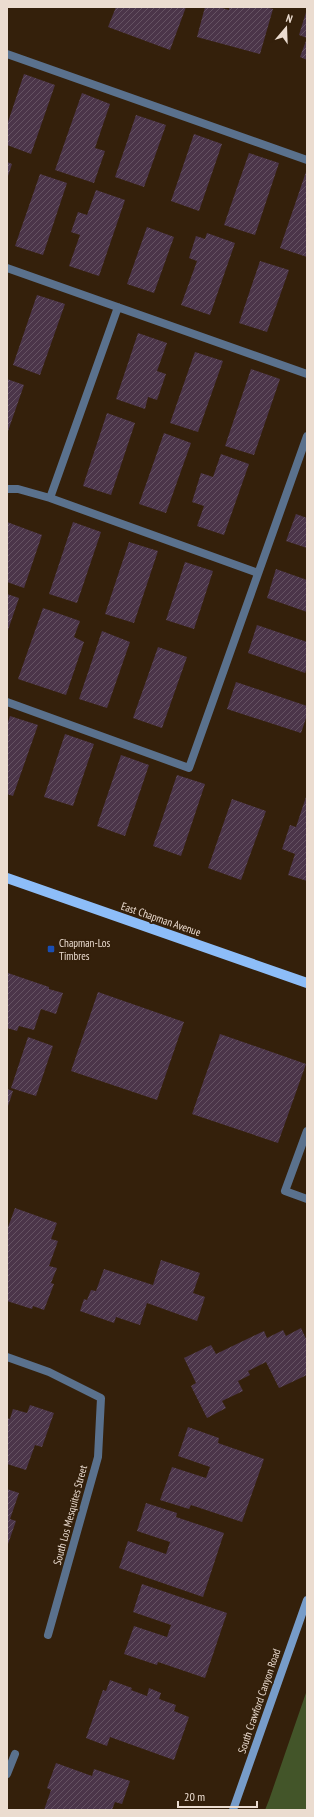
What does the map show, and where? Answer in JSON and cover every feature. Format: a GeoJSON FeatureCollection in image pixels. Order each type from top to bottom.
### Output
{"type":"FeatureCollection","features":[{"type":"Feature","properties":{"kind":"main road","name":"East Chapman Avenue"},"geometry":{"type":"LineString","coordinates":[[7,878],[307,983]]}},
{"type":"Feature","properties":{"kind":"main road","name":"South Crawford Canyon Road"},"geometry":{"type":"LineString","coordinates":[[233,1810],[307,1600]]}},
{"type":"Feature","properties":{"kind":"street"},"geometry":{"type":"LineString","coordinates":[[7,54],[307,160]]}},
{"type":"Feature","properties":{"kind":"street"},"geometry":{"type":"LineString","coordinates":[[7,268],[307,374]]}},
{"type":"Feature","properties":{"kind":"street"},"geometry":{"type":"LineString","coordinates":[[50,498],[118,307]]}},
{"type":"Feature","properties":{"kind":"street"},"geometry":{"type":"LineString","coordinates":[[7,702],[189,768],[307,436]]}},
{"type":"Feature","properties":{"kind":"street"},"geometry":{"type":"LineString","coordinates":[[7,489],[18,489],[50,498],[258,573]]}},
{"type":"Feature","properties":{"kind":"street"},"geometry":{"type":"LineString","coordinates":[[307,1131],[285,1191],[307,1199]]}},
{"type":"Feature","properties":{"kind":"street","name":"South Los Mesquites Street"},"geometry":{"type":"LineString","coordinates":[[7,1357],[49,1372],[101,1398],[98,1457],[48,1635]]}},
{"type":"Feature","properties":{"kind":"street"},"geometry":{"type":"LineString","coordinates":[[7,1774],[15,1754]]}},
{"type":"Feature","properties":{"kind":"green space"},"geometry":{"type":"Polygon","coordinates":[[[307,1690],[307,1810],[265,1810],[269,1800],[307,1690]]]}},
{"type":"Feature","properties":{"kind":"building"},"geometry":{"type":"Polygon","coordinates":[[[116,7],[186,7],[170,50],[108,27],[116,7]]]}},
{"type":"Feature","properties":{"kind":"building"},"geometry":{"type":"Polygon","coordinates":[[[205,7],[219,7],[229,10],[229,7],[265,7],[273,9],[260,54],[197,37],[205,7]]]}},
{"type":"Feature","properties":{"kind":"building"},"geometry":{"type":"Polygon","coordinates":[[[307,9],[307,38],[299,35],[307,9]]]}},
{"type":"Feature","properties":{"kind":"building"},"geometry":{"type":"Polygon","coordinates":[[[307,38],[307,60],[300,57],[307,38]]]}},
{"type":"Feature","properties":{"kind":"building"},"geometry":{"type":"Polygon","coordinates":[[[24,74],[55,85],[31,154],[7,145],[7,125],[24,74]]]}},
{"type":"Feature","properties":{"kind":"building"},"geometry":{"type":"Polygon","coordinates":[[[82,93],[110,104],[95,148],[105,151],[94,183],[55,170],[82,93]]]}},
{"type":"Feature","properties":{"kind":"building"},"geometry":{"type":"Polygon","coordinates":[[[136,115],[166,125],[144,187],[115,177],[136,115]]]}},
{"type":"Feature","properties":{"kind":"building"},"geometry":{"type":"Polygon","coordinates":[[[194,134],[222,144],[199,211],[171,201],[194,134]]]}},
{"type":"Feature","properties":{"kind":"building"},"geometry":{"type":"Polygon","coordinates":[[[249,153],[279,163],[255,235],[224,225],[249,153]]]}},
{"type":"Feature","properties":{"kind":"building"},"geometry":{"type":"Polygon","coordinates":[[[7,162],[12,164],[7,179],[7,162]]]}},
{"type":"Feature","properties":{"kind":"building"},"geometry":{"type":"Polygon","coordinates":[[[307,169],[307,257],[280,248],[307,169]]]}},
{"type":"Feature","properties":{"kind":"building"},"geometry":{"type":"Polygon","coordinates":[[[40,174],[67,183],[43,255],[15,246],[40,174]]]}},
{"type":"Feature","properties":{"kind":"building"},"geometry":{"type":"Polygon","coordinates":[[[96,190],[125,200],[99,276],[69,266],[80,235],[71,232],[78,212],[87,215],[96,190]]]}},
{"type":"Feature","properties":{"kind":"building"},"geometry":{"type":"Polygon","coordinates":[[[147,227],[174,237],[154,293],[127,284],[147,227]]]}},
{"type":"Feature","properties":{"kind":"building"},"geometry":{"type":"Polygon","coordinates":[[[207,233],[235,243],[210,315],[181,305],[197,261],[189,258],[196,236],[205,239],[207,233]]]}},
{"type":"Feature","properties":{"kind":"building"},"geometry":{"type":"Polygon","coordinates":[[[260,261],[289,270],[267,332],[239,323],[260,261]]]}},
{"type":"Feature","properties":{"kind":"building"},"geometry":{"type":"Polygon","coordinates":[[[37,295],[65,304],[40,375],[13,365],[37,295]]]}},
{"type":"Feature","properties":{"kind":"building"},"geometry":{"type":"Polygon","coordinates":[[[138,333],[167,343],[157,371],[166,374],[157,400],[148,397],[145,409],[116,399],[138,333]]]}},
{"type":"Feature","properties":{"kind":"building"},"geometry":{"type":"Polygon","coordinates":[[[195,352],[223,361],[198,432],[170,423],[195,352]]]}},
{"type":"Feature","properties":{"kind":"building"},"geometry":{"type":"Polygon","coordinates":[[[251,369],[280,379],[254,455],[225,446],[251,369]]]}},
{"type":"Feature","properties":{"kind":"building"},"geometry":{"type":"Polygon","coordinates":[[[7,379],[24,385],[7,434],[7,379]]]}},
{"type":"Feature","properties":{"kind":"building"},"geometry":{"type":"Polygon","coordinates":[[[107,413],[135,423],[111,495],[83,486],[107,413]]]}},
{"type":"Feature","properties":{"kind":"building"},"geometry":{"type":"Polygon","coordinates":[[[164,433],[191,443],[166,513],[139,504],[164,433]]]}},
{"type":"Feature","properties":{"kind":"building"},"geometry":{"type":"Polygon","coordinates":[[[221,454],[249,464],[224,535],[197,526],[204,506],[192,502],[201,473],[213,477],[221,454]]]}},
{"type":"Feature","properties":{"kind":"building"},"geometry":{"type":"Polygon","coordinates":[[[296,514],[307,518],[307,548],[286,541],[296,514]]]}},
{"type":"Feature","properties":{"kind":"building"},"geometry":{"type":"Polygon","coordinates":[[[7,522],[42,535],[24,588],[7,582],[7,522]]]}},
{"type":"Feature","properties":{"kind":"building"},"geometry":{"type":"Polygon","coordinates":[[[73,522],[101,532],[77,603],[49,594],[73,522]]]}},
{"type":"Feature","properties":{"kind":"building"},"geometry":{"type":"Polygon","coordinates":[[[129,542],[158,551],[134,623],[105,614],[129,542]]]}},
{"type":"Feature","properties":{"kind":"building"},"geometry":{"type":"Polygon","coordinates":[[[185,562],[213,571],[194,629],[166,620],[185,562]]]}},
{"type":"Feature","properties":{"kind":"building"},"geometry":{"type":"Polygon","coordinates":[[[276,569],[307,580],[307,612],[267,598],[276,569]]]}},
{"type":"Feature","properties":{"kind":"building"},"geometry":{"type":"Polygon","coordinates":[[[7,594],[19,598],[7,633],[7,594]]]}},
{"type":"Feature","properties":{"kind":"building"},"geometry":{"type":"Polygon","coordinates":[[[43,608],[80,621],[74,637],[84,642],[66,695],[18,679],[43,608]]]}},
{"type":"Feature","properties":{"kind":"building"},"geometry":{"type":"Polygon","coordinates":[[[257,625],[307,642],[307,668],[305,673],[248,653],[257,625]]]}},
{"type":"Feature","properties":{"kind":"building"},"geometry":{"type":"Polygon","coordinates":[[[102,631],[130,642],[107,708],[79,699],[102,631]]]}},
{"type":"Feature","properties":{"kind":"building"},"geometry":{"type":"Polygon","coordinates":[[[158,647],[187,657],[162,728],[133,718],[158,647]]]}},
{"type":"Feature","properties":{"kind":"building"},"geometry":{"type":"Polygon","coordinates":[[[236,682],[307,706],[307,715],[301,733],[227,709],[236,682]]]}},
{"type":"Feature","properties":{"kind":"building"},"geometry":{"type":"Polygon","coordinates":[[[10,716],[38,725],[13,796],[7,794],[7,725],[10,716]]]}},
{"type":"Feature","properties":{"kind":"building"},"geometry":{"type":"Polygon","coordinates":[[[65,734],[94,744],[73,806],[44,797],[65,734]]]}},
{"type":"Feature","properties":{"kind":"building"},"geometry":{"type":"Polygon","coordinates":[[[121,755],[149,765],[125,836],[97,826],[121,755]]]}},
{"type":"Feature","properties":{"kind":"building"},"geometry":{"type":"Polygon","coordinates":[[[177,775],[205,784],[181,856],[153,846],[177,775]]]}},
{"type":"Feature","properties":{"kind":"building"},"geometry":{"type":"Polygon","coordinates":[[[307,794],[307,881],[288,875],[295,854],[282,849],[290,825],[296,827],[307,794]]]}},
{"type":"Feature","properties":{"kind":"building"},"geometry":{"type":"Polygon","coordinates":[[[232,799],[266,811],[241,880],[208,868],[232,799]]]}},
{"type":"Feature","properties":{"kind":"building"},"geometry":{"type":"Polygon","coordinates":[[[8,973],[63,993],[56,1014],[41,1009],[34,1030],[19,1026],[17,1031],[7,1028],[8,973]]]}},
{"type":"Feature","properties":{"kind":"building"},"geometry":{"type":"Polygon","coordinates":[[[98,992],[184,1022],[157,1100],[71,1071],[98,992]]]}},
{"type":"Feature","properties":{"kind":"building"},"geometry":{"type":"Polygon","coordinates":[[[220,1034],[306,1064],[278,1143],[192,1114],[220,1034]]]}},
{"type":"Feature","properties":{"kind":"building"},"geometry":{"type":"Polygon","coordinates":[[[28,1037],[53,1046],[36,1096],[11,1088],[28,1037]]]}},
{"type":"Feature","properties":{"kind":"building"},"geometry":{"type":"Polygon","coordinates":[[[7,1089],[13,1091],[7,1109],[7,1089]]]}},
{"type":"Feature","properties":{"kind":"building"},"geometry":{"type":"Polygon","coordinates":[[[15,1208],[57,1223],[51,1239],[58,1241],[49,1266],[57,1268],[51,1283],[54,1284],[44,1310],[33,1306],[32,1309],[7,1301],[7,1230],[15,1208]]]}},
{"type":"Feature","properties":{"kind":"building"},"geometry":{"type":"Polygon","coordinates":[[[161,1260],[200,1273],[193,1293],[205,1297],[197,1321],[147,1303],[140,1325],[116,1317],[114,1323],[80,1311],[84,1299],[87,1300],[91,1290],[96,1291],[104,1269],[153,1285],[161,1260]]]}},
{"type":"Feature","properties":{"kind":"building"},"geometry":{"type":"Polygon","coordinates":[[[301,1328],[307,1341],[307,1375],[279,1388],[266,1362],[248,1371],[250,1375],[238,1381],[243,1391],[222,1401],[226,1408],[207,1418],[191,1386],[196,1383],[184,1358],[211,1345],[216,1354],[264,1331],[267,1338],[283,1330],[286,1336],[301,1328]]]}},
{"type":"Feature","properties":{"kind":"building"},"geometry":{"type":"Polygon","coordinates":[[[30,1405],[54,1413],[42,1447],[35,1445],[26,1470],[7,1464],[7,1418],[10,1419],[13,1409],[27,1413],[30,1405]]]}},
{"type":"Feature","properties":{"kind":"building"},"geometry":{"type":"Polygon","coordinates":[[[188,1427],[219,1438],[218,1443],[264,1459],[242,1522],[191,1505],[189,1509],[160,1500],[172,1467],[206,1478],[210,1467],[178,1456],[188,1427]]]}},
{"type":"Feature","properties":{"kind":"building"},"geometry":{"type":"Polygon","coordinates":[[[7,1489],[19,1493],[10,1519],[16,1521],[7,1547],[7,1489]]]}},
{"type":"Feature","properties":{"kind":"building"},"geometry":{"type":"Polygon","coordinates":[[[146,1503],[177,1513],[176,1517],[224,1533],[203,1597],[119,1568],[128,1541],[166,1554],[170,1542],[137,1531],[146,1503]]]}},
{"type":"Feature","properties":{"kind":"building"},"geometry":{"type":"Polygon","coordinates":[[[142,1584],[227,1613],[205,1678],[158,1662],[157,1665],[124,1654],[134,1626],[167,1637],[171,1625],[133,1612],[142,1584]]]}},
{"type":"Feature","properties":{"kind":"building"},"geometry":{"type":"Polygon","coordinates":[[[110,1680],[132,1688],[131,1690],[147,1696],[149,1688],[161,1693],[159,1699],[176,1705],[174,1711],[189,1717],[174,1760],[110,1737],[107,1746],[86,1738],[103,1690],[106,1691],[110,1680]]]}},
{"type":"Feature","properties":{"kind":"building"},"geometry":{"type":"Polygon","coordinates":[[[56,1763],[92,1776],[94,1769],[130,1781],[122,1804],[115,1802],[112,1810],[44,1810],[51,1790],[47,1788],[56,1763]]]}},
{"type":"Feature","properties":{"kind":"place","name":"Chapman-Los Timbres"},"geometry":{"type":"Point","coordinates":[51,949]}}]}
